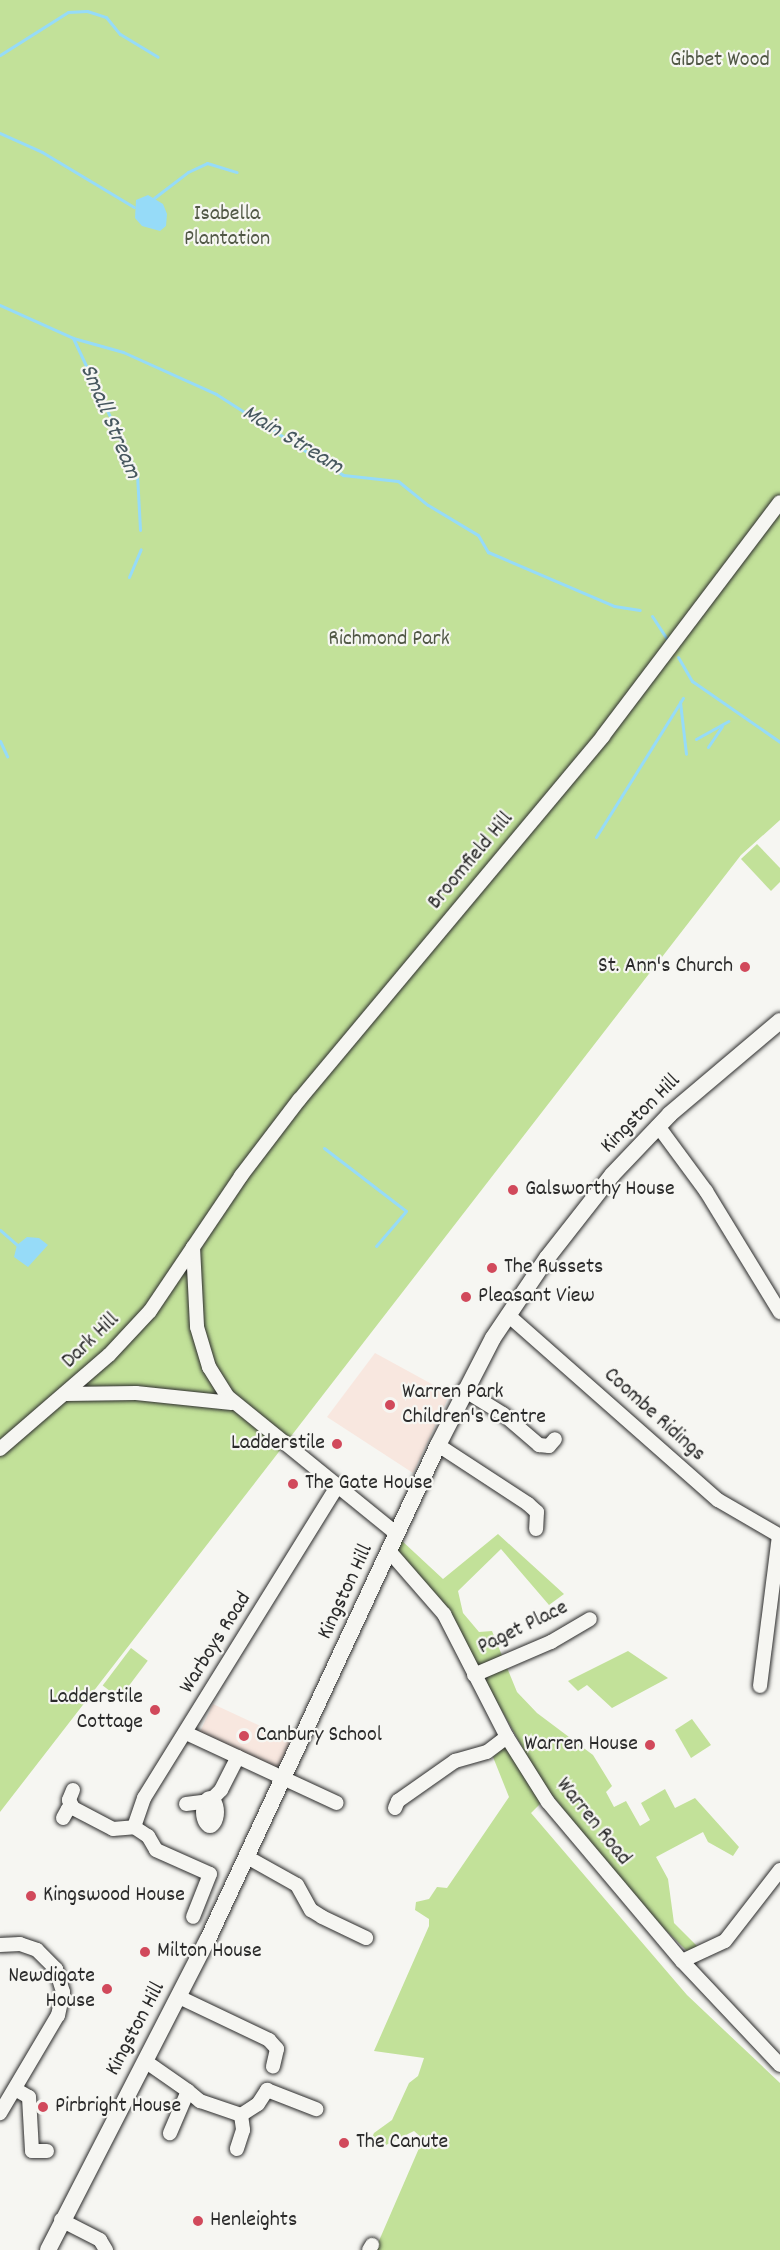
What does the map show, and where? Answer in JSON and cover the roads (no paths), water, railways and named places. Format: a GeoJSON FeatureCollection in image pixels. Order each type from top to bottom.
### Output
{"type":"FeatureCollection","features":[{"type":"Feature","properties":{"kind":"main road","name":"Kingston Hill"},"geometry":{"type":"LineString","coordinates":[[48,2250],[61,2220],[179,1997],[247,1857],[464,1390],[508,1315],[596,1194],[658,1126],[780,1021]]}},
{"type":"Feature","properties":{"kind":"street","name":"Broomfield Hill"},"geometry":{"type":"LineString","coordinates":[[193,1247],[299,1100],[603,736],[780,502]]}},
{"type":"Feature","properties":{"kind":"street"},"geometry":{"type":"LineString","coordinates":[[658,1126],[706,1191],[780,1312]]}},
{"type":"Feature","properties":{"kind":"street","name":"Dark Hill"},"geometry":{"type":"LineString","coordinates":[[0,1449],[65,1394],[150,1311],[193,1247]]}},
{"type":"Feature","properties":{"kind":"street"},"geometry":{"type":"LineString","coordinates":[[193,1247],[201,1344],[214,1378],[231,1403],[397,1534]]}},
{"type":"Feature","properties":{"kind":"street","name":"Coombe Ridings"},"geometry":{"type":"LineString","coordinates":[[508,1315],[718,1500],[779,1535]]}},
{"type":"Feature","properties":{"kind":"street"},"geometry":{"type":"LineString","coordinates":[[464,1390],[503,1414],[539,1445],[549,1446],[555,1439]]}},
{"type":"Feature","properties":{"kind":"street"},"geometry":{"type":"LineString","coordinates":[[65,1394],[136,1393],[231,1403]]}},
{"type":"Feature","properties":{"kind":"street"},"geometry":{"type":"LineString","coordinates":[[438,1445],[528,1504],[537,1512],[536,1529]]}},
{"type":"Feature","properties":{"kind":"street","name":"Warboys Road"},"geometry":{"type":"LineString","coordinates":[[134,1824],[144,1797],[186,1733],[336,1488]]}},
{"type":"Feature","properties":{"kind":"street"},"geometry":{"type":"LineString","coordinates":[[760,1686],[779,1535]]}},
{"type":"Feature","properties":{"kind":"street","name":"Warren Road"},"geometry":{"type":"LineString","coordinates":[[389,1551],[444,1614],[507,1737],[548,1802],[682,1961],[780,2065]]}},
{"type":"Feature","properties":{"kind":"street","name":"Paget Place"},"geometry":{"type":"LineString","coordinates":[[474,1675],[550,1642],[590,1619]]}},
{"type":"Feature","properties":{"kind":"street"},"geometry":{"type":"LineString","coordinates":[[186,1733],[337,1803]]}},
{"type":"Feature","properties":{"kind":"street"},"geometry":{"type":"LineString","coordinates":[[395,1808],[398,1800],[456,1761],[488,1752],[507,1737]]}},
{"type":"Feature","properties":{"kind":"street"},"geometry":{"type":"LineString","coordinates":[[186,1803],[209,1807],[222,1790],[238,1757]]}},
{"type":"Feature","properties":{"kind":"street"},"geometry":{"type":"LineString","coordinates":[[73,1790],[68,1813],[113,1829],[134,1824],[148,1836],[156,1850],[210,1874],[193,1917]]}},
{"type":"Feature","properties":{"kind":"street"},"geometry":{"type":"LineString","coordinates":[[247,1857],[297,1885],[311,1910],[366,1938]]}},
{"type":"Feature","properties":{"kind":"street"},"geometry":{"type":"LineString","coordinates":[[682,1961],[690,1954],[725,1941],[780,1870]]}},
{"type":"Feature","properties":{"kind":"street"},"geometry":{"type":"LineString","coordinates":[[0,1945],[20,1944],[37,1950],[56,1969],[63,1992],[58,2015],[0,2113]]}},
{"type":"Feature","properties":{"kind":"street"},"geometry":{"type":"LineString","coordinates":[[179,1997],[283,2048],[273,2067]]}},
{"type":"Feature","properties":{"kind":"street"},"geometry":{"type":"LineString","coordinates":[[145,2061],[200,2101],[228,2108],[241,2115]]}},
{"type":"Feature","properties":{"kind":"street"},"geometry":{"type":"LineString","coordinates":[[15,2089],[29,2097],[32,2151],[47,2151]]}},
{"type":"Feature","properties":{"kind":"street"},"geometry":{"type":"LineString","coordinates":[[241,2115],[258,2104],[267,2090],[316,2109]]}},
{"type":"Feature","properties":{"kind":"street"},"geometry":{"type":"LineString","coordinates":[[170,2133],[188,2091]]}},
{"type":"Feature","properties":{"kind":"street"},"geometry":{"type":"LineString","coordinates":[[237,2149],[243,2130],[241,2115]]}},
{"type":"Feature","properties":{"kind":"street"},"geometry":{"type":"LineString","coordinates":[[61,2220],[100,2240],[106,2250]]}},
{"type":"Feature","properties":{"kind":"water"},"geometry":{"type":"Polygon","coordinates":[[[148,195],[163,204],[167,214],[166,226],[160,231],[142,226],[135,218],[136,200],[148,195]]]}},
{"type":"Feature","properties":{"kind":"water"},"geometry":{"type":"Polygon","coordinates":[[[27,1237],[39,1238],[48,1245],[28,1267],[14,1257],[17,1245],[27,1237]]]}},
{"type":"Feature","properties":{"kind":"waterway"},"geometry":{"type":"LineString","coordinates":[[0,55],[68,12],[87,11],[106,17],[120,34],[158,57]]}},
{"type":"Feature","properties":{"kind":"waterway"},"geometry":{"type":"LineString","coordinates":[[0,133],[42,152],[134,207]]}},
{"type":"Feature","properties":{"kind":"waterway"},"geometry":{"type":"LineString","coordinates":[[154,198],[188,172],[207,163],[237,172]]}},
{"type":"Feature","properties":{"kind":"waterway","name":"Main Stream"},"geometry":{"type":"LineString","coordinates":[[0,305],[73,338],[123,352],[216,394],[343,475],[398,481],[428,505],[478,535],[488,552],[614,606],[640,610]]}},
{"type":"Feature","properties":{"kind":"waterway","name":"Small Stream"},"geometry":{"type":"LineString","coordinates":[[73,338],[137,474],[140,530]]}},
{"type":"Feature","properties":{"kind":"waterway","name":"Small Stream"},"geometry":{"type":"LineString","coordinates":[[129,577],[141,549]]}},
{"type":"Feature","properties":{"kind":"waterway"},"geometry":{"type":"LineString","coordinates":[[652,616],[668,641]]}},
{"type":"Feature","properties":{"kind":"waterway"},"geometry":{"type":"LineString","coordinates":[[678,657],[692,681],[780,742]]}},
{"type":"Feature","properties":{"kind":"waterway"},"geometry":{"type":"LineString","coordinates":[[596,837],[683,698]]}},
{"type":"Feature","properties":{"kind":"waterway"},"geometry":{"type":"LineString","coordinates":[[680,702],[686,754]]}},
{"type":"Feature","properties":{"kind":"waterway"},"geometry":{"type":"LineString","coordinates":[[696,739],[728,721]]}},
{"type":"Feature","properties":{"kind":"waterway"},"geometry":{"type":"LineString","coordinates":[[708,747],[722,726]]}},
{"type":"Feature","properties":{"kind":"waterway"},"geometry":{"type":"LineString","coordinates":[[0,741],[7,756]]}},
{"type":"Feature","properties":{"kind":"waterway"},"geometry":{"type":"LineString","coordinates":[[324,1148],[406,1211],[376,1246]]}},
{"type":"Feature","properties":{"kind":"waterway"},"geometry":{"type":"LineString","coordinates":[[0,1230],[17,1245]]}},
{"type":"Feature","properties":{"kind":"place","name":"St. Ann's Church"},"geometry":{"type":"Point","coordinates":[745,967]}},
{"type":"Feature","properties":{"kind":"place","name":"Galsworthy House"},"geometry":{"type":"Point","coordinates":[513,1190]}},
{"type":"Feature","properties":{"kind":"place","name":"The Russets"},"geometry":{"type":"Point","coordinates":[492,1268]}},
{"type":"Feature","properties":{"kind":"place","name":"Pleasant View"},"geometry":{"type":"Point","coordinates":[466,1297]}},
{"type":"Feature","properties":{"kind":"place","name":"Warren Park Children's Centre"},"geometry":{"type":"Point","coordinates":[390,1405]}},
{"type":"Feature","properties":{"kind":"place","name":"Ladderstile"},"geometry":{"type":"Point","coordinates":[337,1444]}},
{"type":"Feature","properties":{"kind":"place","name":"The Gate House"},"geometry":{"type":"Point","coordinates":[293,1484]}},
{"type":"Feature","properties":{"kind":"place","name":"Ladderstile Cottage"},"geometry":{"type":"Point","coordinates":[155,1710]}},
{"type":"Feature","properties":{"kind":"place","name":"Canbury School"},"geometry":{"type":"Point","coordinates":[244,1736]}},
{"type":"Feature","properties":{"kind":"place","name":"Warren House"},"geometry":{"type":"Point","coordinates":[650,1745]}},
{"type":"Feature","properties":{"kind":"place","name":"Kingswood House"},"geometry":{"type":"Point","coordinates":[31,1896]}},
{"type":"Feature","properties":{"kind":"place","name":"Milton House"},"geometry":{"type":"Point","coordinates":[145,1952]}},
{"type":"Feature","properties":{"kind":"place","name":"Newdigate House"},"geometry":{"type":"Point","coordinates":[107,1989]}},
{"type":"Feature","properties":{"kind":"place","name":"Pirbright House"},"geometry":{"type":"Point","coordinates":[43,2107]}},
{"type":"Feature","properties":{"kind":"place","name":"The Canute"},"geometry":{"type":"Point","coordinates":[344,2143]}},
{"type":"Feature","properties":{"kind":"place","name":"Henleights"},"geometry":{"type":"Point","coordinates":[198,2221]}},
{"type":"Feature","properties":{"kind":"park label","name":"Gibbet Wood"},"geometry":{"type":"Point","coordinates":[720,61]}},
{"type":"Feature","properties":{"kind":"park label","name":"Isabella Plantation"},"geometry":{"type":"Point","coordinates":[227,226]}},
{"type":"Feature","properties":{"kind":"park label","name":"Richmond Park"},"geometry":{"type":"Point","coordinates":[389,640]}}]}
